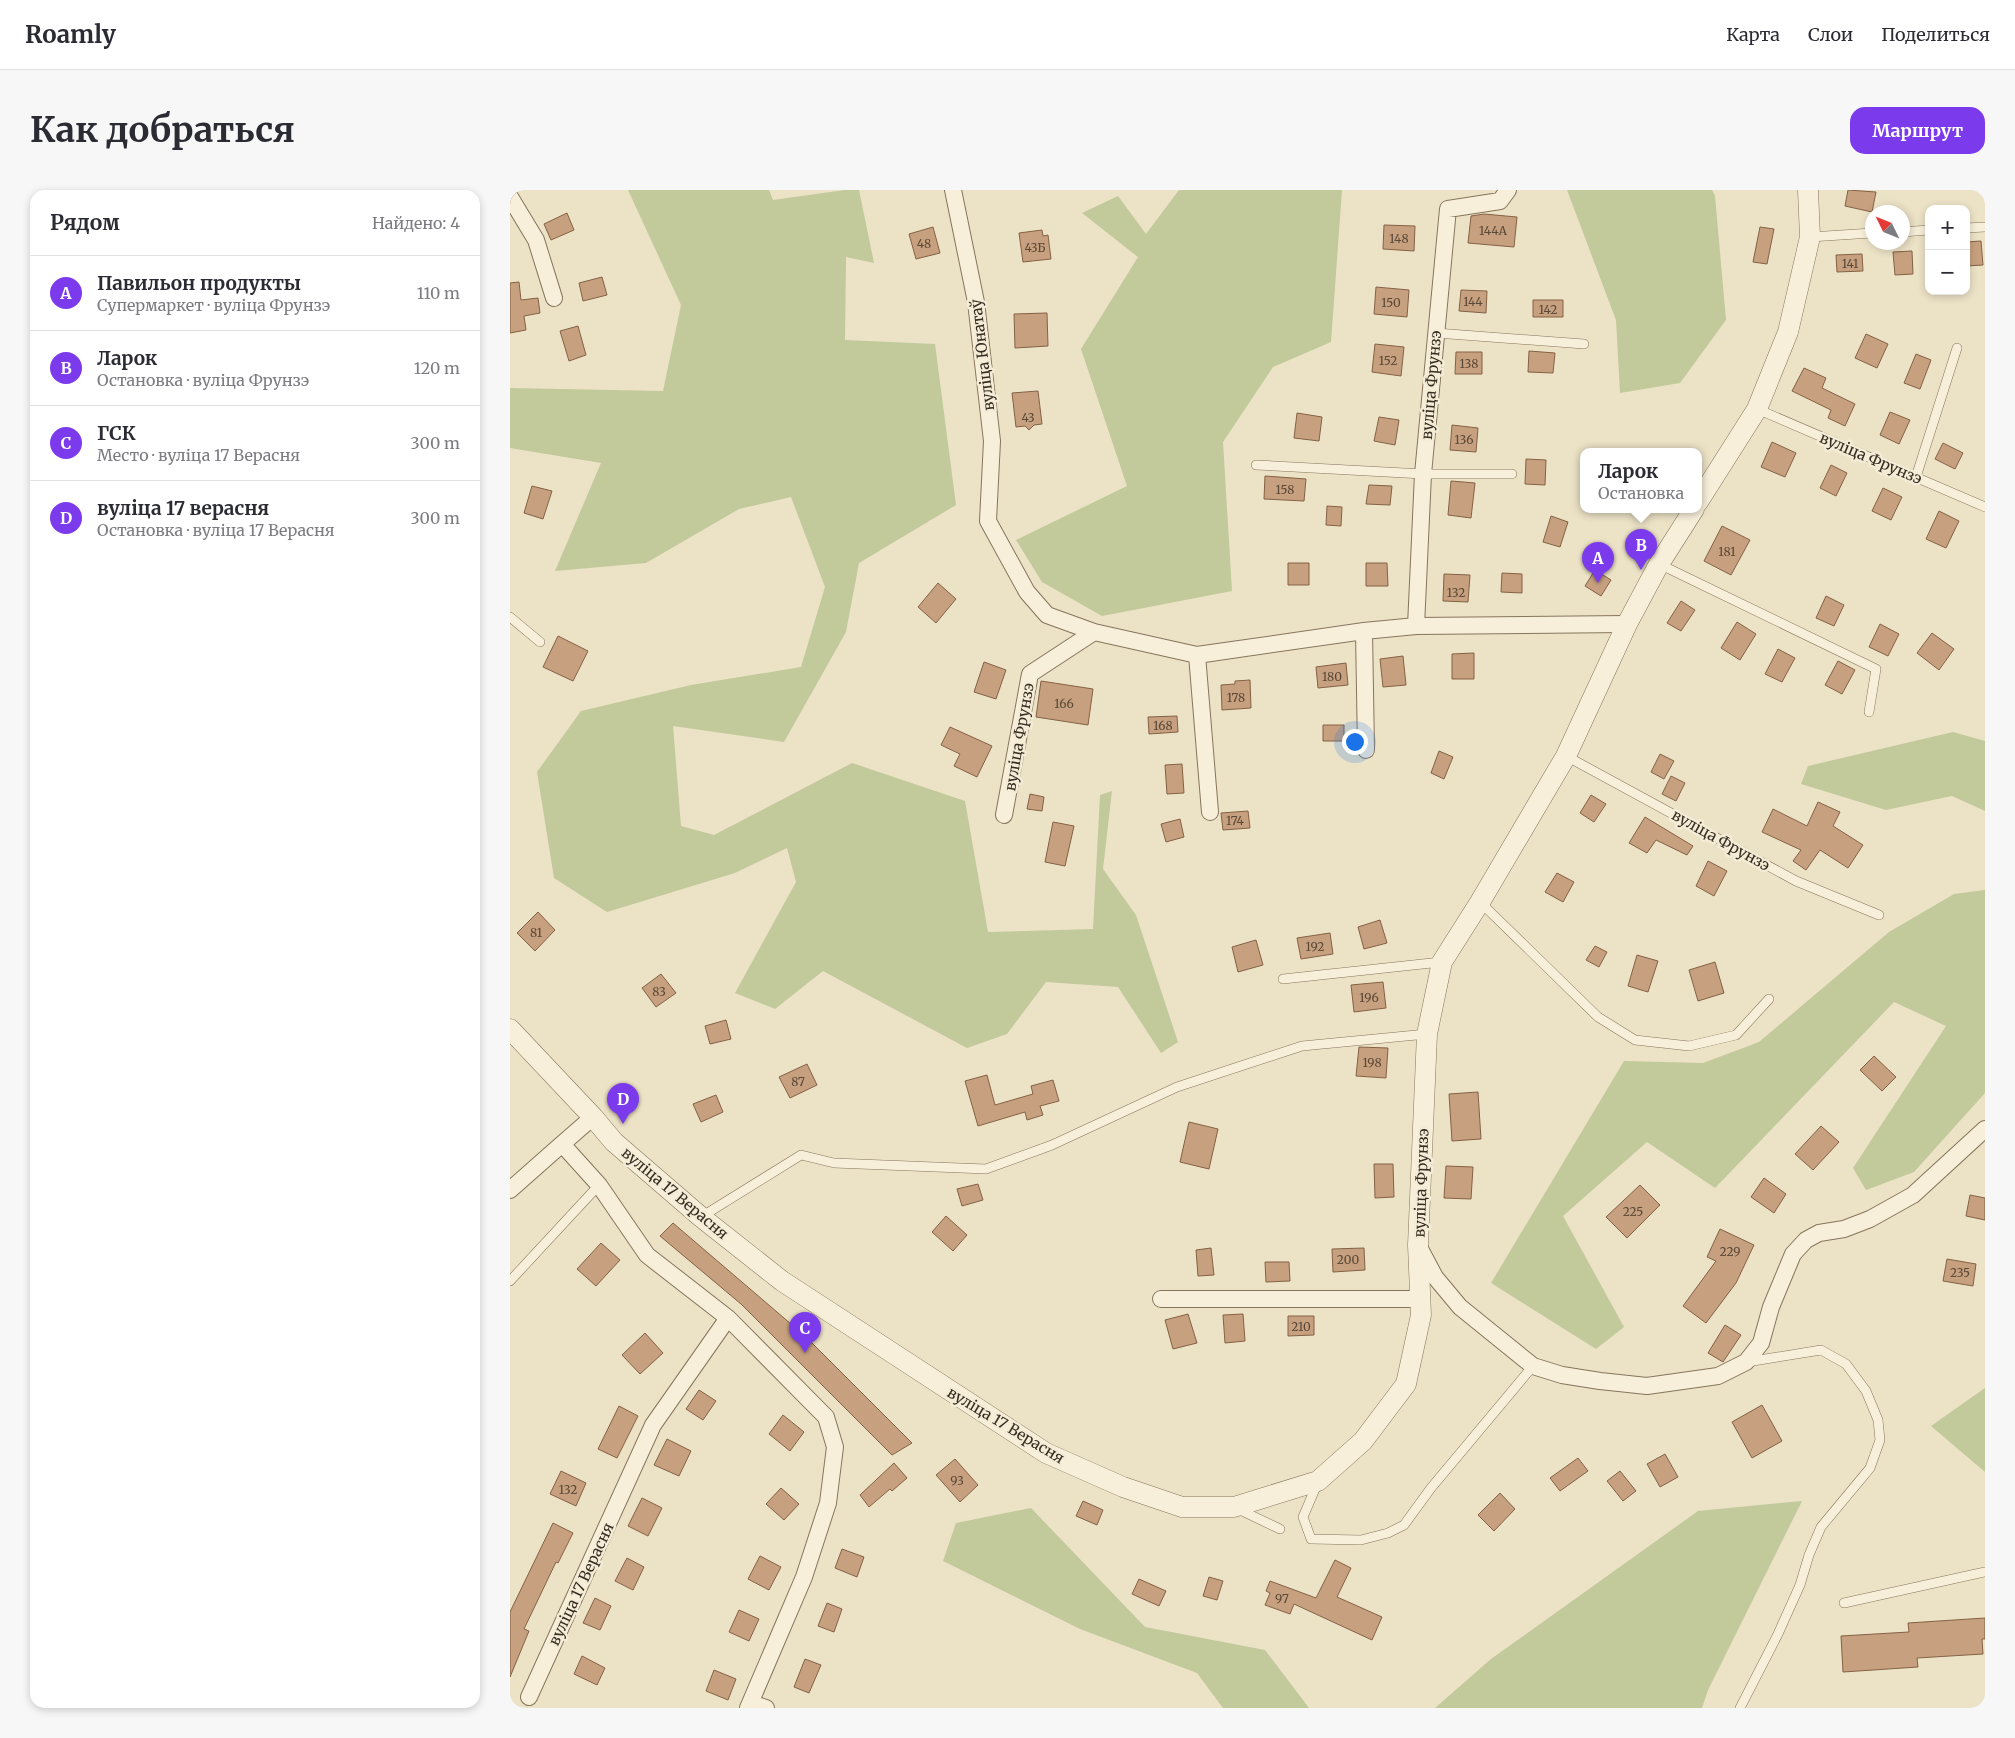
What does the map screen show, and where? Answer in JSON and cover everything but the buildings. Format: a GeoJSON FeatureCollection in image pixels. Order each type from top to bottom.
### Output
{"type":"FeatureCollection","features":[{"type":"Feature","properties":{"kind":"street","name":"вуліца Юнатаў"},"geometry":{"type":"LineString","coordinates":[[953,190],[976,302],[992,441],[988,521],[1027,592],[1047,615],[1094,632]]}},
{"type":"Feature","properties":{"kind":"street","name":"вуліца Фрунзэ"},"geometry":{"type":"LineString","coordinates":[[1416,626],[1423,474],[1448,209],[1500,201],[1508,190]]}},
{"type":"Feature","properties":{"kind":"street"},"geometry":{"type":"LineString","coordinates":[[1702,496],[1757,409],[1788,332],[1810,237],[1808,190]]}},
{"type":"Feature","properties":{"kind":"street"},"geometry":{"type":"LineString","coordinates":[[510,197],[536,240],[554,298]]}},
{"type":"Feature","properties":{"kind":"street","name":"вуліца Фрунзэ"},"geometry":{"type":"LineString","coordinates":[[1691,513],[1659,564],[1627,624],[1566,756],[1480,902],[1442,962],[1427,1034],[1418,1245],[1435,1278],[1460,1307],[1533,1366],[1562,1375],[1647,1386],[1718,1376],[1746,1362],[1761,1343],[1771,1307],[1793,1254],[1806,1240],[1819,1233],[1844,1229],[1870,1219],[1913,1195],[1985,1128]]}},
{"type":"Feature","properties":{"kind":"street"},"geometry":{"type":"LineString","coordinates":[[1094,632],[1197,655],[1364,631],[1416,626],[1627,624]]}},
{"type":"Feature","properties":{"kind":"street"},"geometry":{"type":"LineString","coordinates":[[1364,631],[1366,750]]}},
{"type":"Feature","properties":{"kind":"street","name":"вуліца Фрунзэ"},"geometry":{"type":"LineString","coordinates":[[1004,815],[1030,674],[1094,632]]}},
{"type":"Feature","properties":{"kind":"street"},"geometry":{"type":"LineString","coordinates":[[1197,655],[1210,812]]}},
{"type":"Feature","properties":{"kind":"street","name":"вуліца 17 Верасня"},"geometry":{"type":"LineString","coordinates":[[510,1029],[593,1116],[614,1142],[701,1217],[782,1281],[1046,1452],[1123,1487],[1182,1507],[1234,1507],[1318,1482],[1364,1441],[1406,1384],[1421,1314],[1418,1245]]}},
{"type":"Feature","properties":{"kind":"street"},"geometry":{"type":"LineString","coordinates":[[510,1190],[593,1116]]}},
{"type":"Feature","properties":{"kind":"street"},"geometry":{"type":"LineString","coordinates":[[562,1144],[599,1185],[647,1255],[728,1318],[826,1417],[835,1447],[828,1503],[804,1577],[755,1706]]}},
{"type":"Feature","properties":{"kind":"street"},"geometry":{"type":"LineString","coordinates":[[1161,1298],[1421,1300]]}},
{"type":"Feature","properties":{"kind":"street","name":"вуліца 17 Верасня"},"geometry":{"type":"LineString","coordinates":[[529,1697],[653,1425],[728,1318]]}},
{"type":"Feature","properties":{"kind":"lane"},"geometry":{"type":"LineString","coordinates":[[1970,228],[1985,227]]}},
{"type":"Feature","properties":{"kind":"lane"},"geometry":{"type":"LineString","coordinates":[[1910,231],[1925,230]]}},
{"type":"Feature","properties":{"kind":"lane"},"geometry":{"type":"LineString","coordinates":[[1810,237],[1865,233]]}},
{"type":"Feature","properties":{"kind":"lane"},"geometry":{"type":"LineString","coordinates":[[1436,333],[1584,344]]}},
{"type":"Feature","properties":{"kind":"lane"},"geometry":{"type":"LineString","coordinates":[[1916,477],[1957,348]]}},
{"type":"Feature","properties":{"kind":"lane","name":"вуліца Фрунзэ"},"geometry":{"type":"LineString","coordinates":[[1757,409],[1985,506]]}},
{"type":"Feature","properties":{"kind":"lane"},"geometry":{"type":"LineString","coordinates":[[1256,465],[1423,474],[1512,474]]}},
{"type":"Feature","properties":{"kind":"lane"},"geometry":{"type":"LineString","coordinates":[[1659,564],[1876,669],[1869,712]]}},
{"type":"Feature","properties":{"kind":"lane"},"geometry":{"type":"LineString","coordinates":[[510,617],[540,642]]}},
{"type":"Feature","properties":{"kind":"lane","name":"вуліца Фрунзэ"},"geometry":{"type":"LineString","coordinates":[[1566,756],[1796,881],[1879,916]]}},
{"type":"Feature","properties":{"kind":"lane"},"geometry":{"type":"LineString","coordinates":[[1480,902],[1598,1016],[1635,1040],[1690,1046],[1736,1035],[1769,999]]}},
{"type":"Feature","properties":{"kind":"lane"},"geometry":{"type":"LineString","coordinates":[[1282,979],[1442,962]]}},
{"type":"Feature","properties":{"kind":"lane"},"geometry":{"type":"LineString","coordinates":[[701,1217],[801,1155],[834,1163],[986,1169],[1052,1145],[1177,1087],[1302,1046],[1427,1034]]}},
{"type":"Feature","properties":{"kind":"lane"},"geometry":{"type":"LineString","coordinates":[[510,1281],[599,1185]]}},
{"type":"Feature","properties":{"kind":"lane"},"geometry":{"type":"LineString","coordinates":[[1740,1708],[1778,1634],[1800,1585],[1809,1555],[1821,1527],[1870,1468],[1880,1440],[1878,1420],[1866,1391],[1846,1364],[1820,1350],[1746,1362]]}},
{"type":"Feature","properties":{"kind":"lane"},"geometry":{"type":"LineString","coordinates":[[1318,1482],[1303,1518],[1311,1539],[1361,1540],[1388,1533],[1404,1525],[1431,1488],[1533,1366]]}},
{"type":"Feature","properties":{"kind":"lane"},"geometry":{"type":"LineString","coordinates":[[1234,1507],[1280,1529]]}},
{"type":"Feature","properties":{"kind":"lane"},"geometry":{"type":"LineString","coordinates":[[1844,1603],[1985,1572]]}},
{"type":"Feature","properties":{"kind":"green space"},"geometry":{"type":"Polygon","coordinates":[[[628,190],[769,190],[773,200],[845,190],[859,190],[874,263],[846,257],[845,340],[935,344],[956,505],[859,563],[846,632],[784,742],[673,726],[681,826],[714,835],[852,763],[965,801],[988,932],[1093,929],[1100,795],[1112,791],[1103,869],[1136,915],[1178,1042],[1161,1053],[1118,987],[1046,982],[1007,1034],[967,1048],[823,971],[775,1009],[735,993],[796,882],[787,848],[735,873],[607,912],[554,878],[537,772],[581,711],[691,685],[801,667],[825,587],[791,497],[739,509],[646,563],[555,571],[601,463],[510,448],[510,388],[663,391],[681,305],[628,190]]]}},
{"type":"Feature","properties":{"kind":"green space"},"geometry":{"type":"Polygon","coordinates":[[[1179,190],[1342,190],[1331,342],[1273,367],[1223,442],[1232,591],[1102,616],[1042,582],[1016,540],[1127,486],[1081,349],[1138,257],[1082,213],[1118,196],[1146,234],[1179,190]]]}},
{"type":"Feature","properties":{"kind":"green space"},"geometry":{"type":"Polygon","coordinates":[[[1567,190],[1712,190],[1715,196],[1726,320],[1680,383],[1620,393],[1616,320],[1567,190]]]}},
{"type":"Feature","properties":{"kind":"green space"},"geometry":{"type":"Polygon","coordinates":[[[1953,732],[1985,741],[1985,811],[1952,796],[1886,810],[1801,784],[1808,766],[1953,732]]]}},
{"type":"Feature","properties":{"kind":"green space"},"geometry":{"type":"Polygon","coordinates":[[[1985,890],[1985,1093],[1914,1172],[1866,1190],[1853,1168],[1946,1026],[1894,1002],[1715,1188],[1647,1142],[1563,1216],[1624,1327],[1596,1349],[1491,1283],[1624,1061],[1703,1063],[1759,1042],[1889,932],[1954,894],[1985,890]]]}},
{"type":"Feature","properties":{"kind":"green space"},"geometry":{"type":"Polygon","coordinates":[[[1985,1388],[1985,1472],[1931,1426],[1985,1388]]]}},
{"type":"Feature","properties":{"kind":"green space"},"geometry":{"type":"Polygon","coordinates":[[[1802,1501],[1708,1690],[1702,1708],[1435,1708],[1491,1659],[1698,1511],[1802,1501]]]}},
{"type":"Feature","properties":{"kind":"green space"},"geometry":{"type":"Polygon","coordinates":[[[1031,1508],[1145,1627],[1265,1650],[1309,1708],[1223,1708],[1197,1673],[1080,1629],[943,1561],[956,1523],[1031,1508]]]}},
{"type":"Feature","properties":{"kind":"place","name":"Ларок"},"geometry":{"type":"Point","coordinates":[1641,570]}},
{"type":"Feature","properties":{"kind":"place","name":"Павильон продукты"},"geometry":{"type":"Point","coordinates":[1598,583]}},
{"type":"Feature","properties":{"kind":"place","name":"вуліца 17 верасня"},"geometry":{"type":"Point","coordinates":[623,1124]}},
{"type":"Feature","properties":{"kind":"place","name":"ГСК"},"geometry":{"type":"Point","coordinates":[805,1353]}}]}
